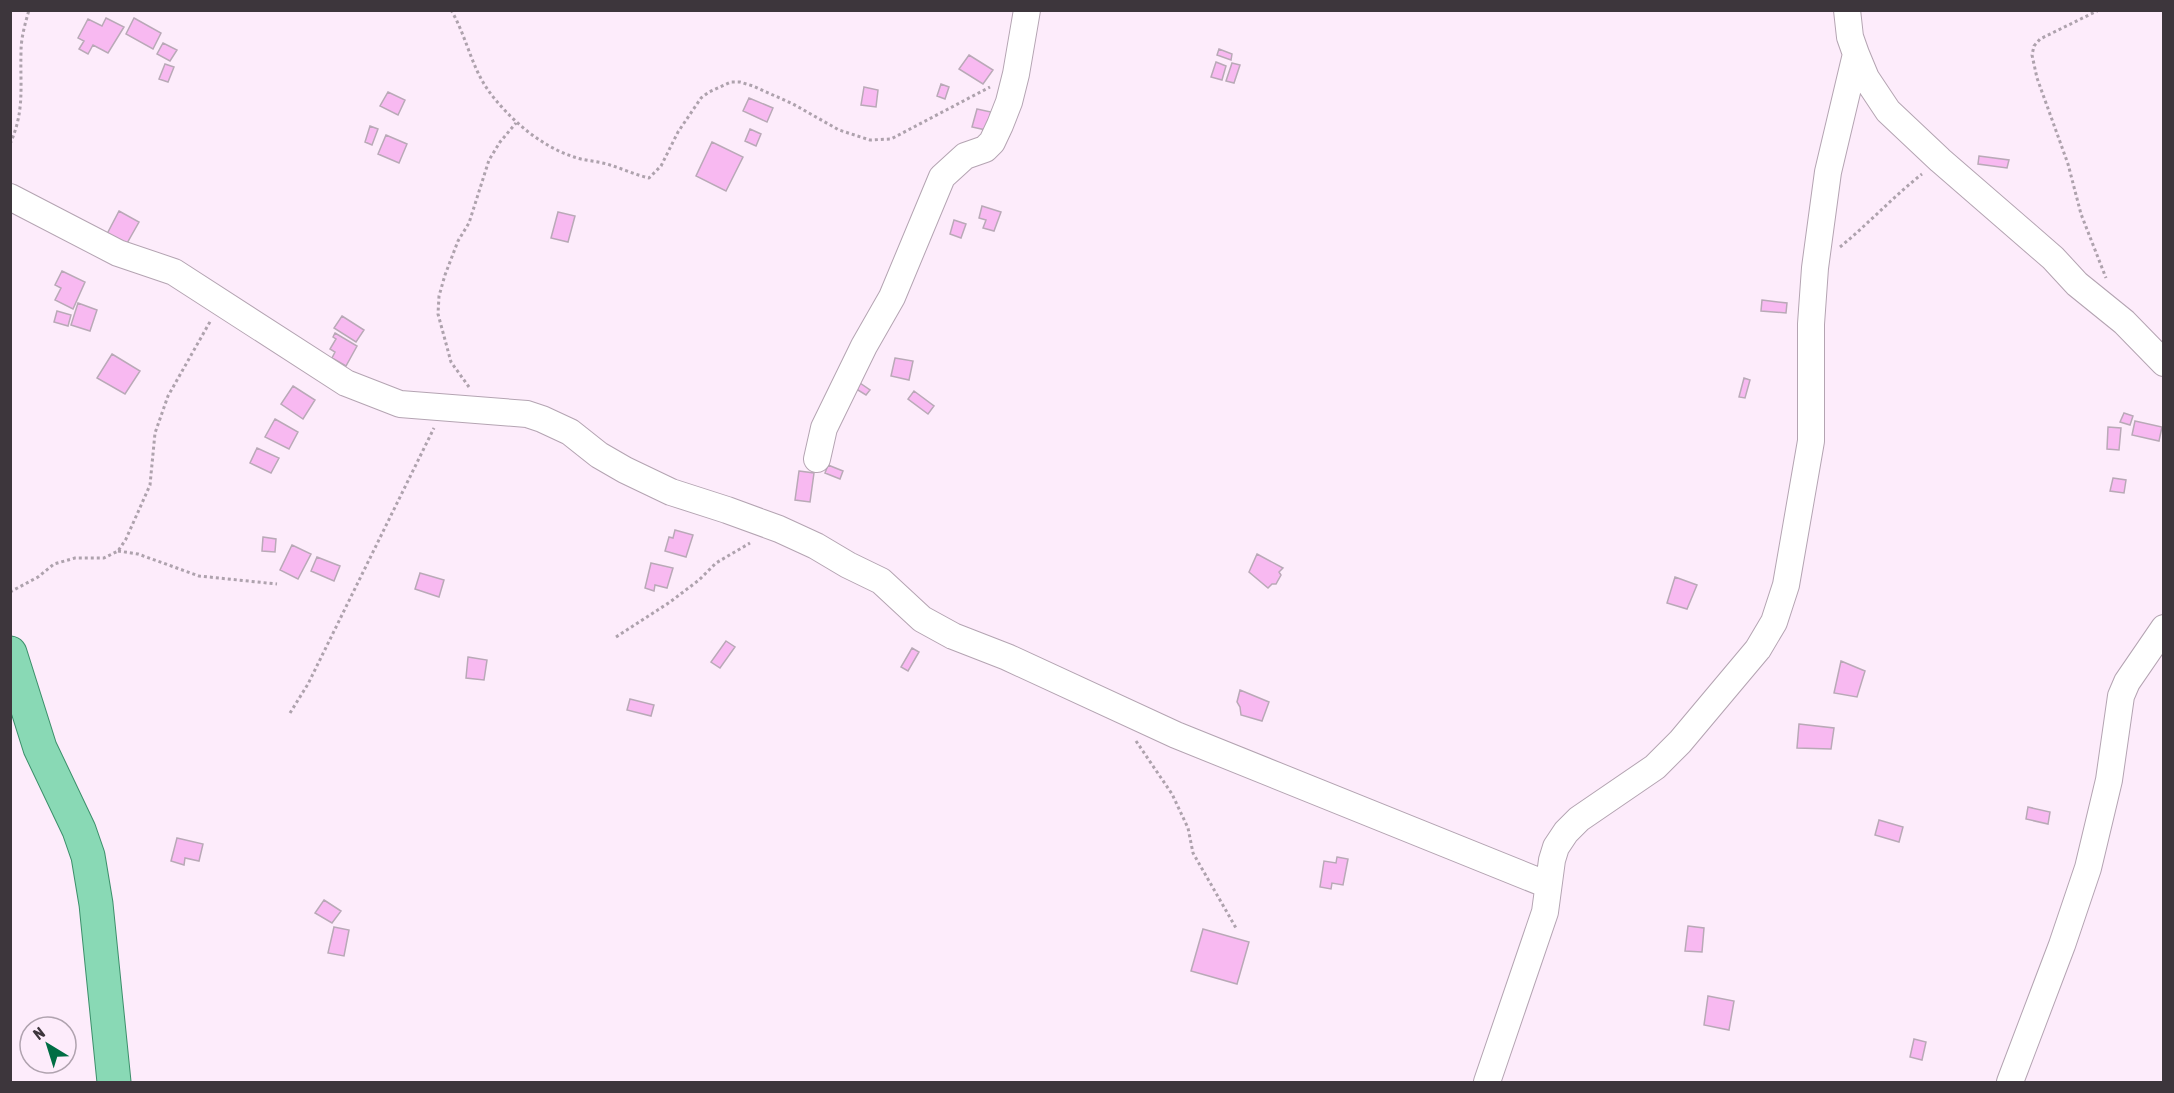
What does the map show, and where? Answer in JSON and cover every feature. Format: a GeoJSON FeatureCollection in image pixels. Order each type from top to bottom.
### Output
{"type":"FeatureCollection","features":[{"type":"Feature","properties":{"kind":"main road"},"geometry":{"type":"LineString","coordinates":[[10,653],[40,748],[80,830],[88,856],[96,903],[114,1083]]}},
{"type":"Feature","properties":{"kind":"street"},"geometry":{"type":"LineString","coordinates":[[817,459],[824,428],[864,346],[892,297],[942,177],[965,156],[985,149],[992,142],[1009,102],[1027,10]]}},
{"type":"Feature","properties":{"kind":"street"},"geometry":{"type":"LineString","coordinates":[[1847,10],[1850,37],[1856,54],[1866,78],[1888,111],[1940,160],[2053,258],[2077,284],[2124,322],[2163,363]]}},
{"type":"Feature","properties":{"kind":"street"},"geometry":{"type":"LineString","coordinates":[[1487,1083],[1542,921],[1556,847],[1579,819],[1655,767],[1680,742],[1758,649],[1774,622],[1786,585],[1811,441],[1811,324],[1815,268],[1828,172],[1856,54]]}},
{"type":"Feature","properties":{"kind":"street"},"geometry":{"type":"LineString","coordinates":[[10,197],[118,253],[174,272],[346,383],[400,404],[527,414],[542,419],[570,432],[599,455],[625,470],[671,492],[779,529],[816,546],[881,581],[922,619],[953,636],[1007,657],[1176,735],[1548,885]]}},
{"type":"Feature","properties":{"kind":"street"},"geometry":{"type":"LineString","coordinates":[[2010,1083],[2062,945],[2088,868],[2109,780],[2121,696],[2127,682],[2163,628]]}},
{"type":"Feature","properties":{"kind":"path"},"geometry":{"type":"LineString","coordinates":[[10,144],[18,127],[23,93],[21,50],[29,10]]}},
{"type":"Feature","properties":{"kind":"path"},"geometry":{"type":"LineString","coordinates":[[451,10],[487,89],[516,122],[537,138],[572,157],[608,164],[649,178],[664,160],[678,132],[701,98],[731,82],[753,86],[794,104],[838,130],[870,140],[891,139],[1016,74]]}},
{"type":"Feature","properties":{"kind":"path"},"geometry":{"type":"LineString","coordinates":[[2099,10],[2040,39],[2034,46],[2032,55],[2048,113],[2068,164],[2081,214],[2107,279]]}},
{"type":"Feature","properties":{"kind":"path"},"geometry":{"type":"LineString","coordinates":[[501,413],[468,386],[451,362],[438,314],[439,296],[445,275],[458,241],[469,222],[489,160],[516,122]]}},
{"type":"Feature","properties":{"kind":"path"},"geometry":{"type":"LineString","coordinates":[[1815,268],[1868,224],[1903,189],[1940,160]]}},
{"type":"Feature","properties":{"kind":"path"},"geometry":{"type":"LineString","coordinates":[[10,592],[38,577],[54,564],[75,558],[104,558],[118,550],[126,540],[150,485],[155,433],[168,396],[221,303]]}},
{"type":"Feature","properties":{"kind":"path"},"geometry":{"type":"LineString","coordinates":[[290,713],[308,684],[443,409]]}},
{"type":"Feature","properties":{"kind":"path"},"geometry":{"type":"LineString","coordinates":[[616,637],[670,602],[699,580],[716,562],[779,529]]}},
{"type":"Feature","properties":{"kind":"path"},"geometry":{"type":"LineString","coordinates":[[118,550],[138,554],[199,576],[277,584]]}},
{"type":"Feature","properties":{"kind":"path"},"geometry":{"type":"LineString","coordinates":[[1115,707],[1172,794],[1188,828],[1193,853],[1236,928]]}},
{"type":"Feature","properties":{"kind":"building"},"geometry":{"type":"Polygon","coordinates":[[[106,18],[124,27],[108,53],[93,45],[88,54],[79,49],[84,41],[78,38],[88,19],[102,26],[106,18]]]}},
{"type":"Feature","properties":{"kind":"building"},"geometry":{"type":"Polygon","coordinates":[[[134,18],[161,33],[153,49],[126,34],[134,18]]]}},
{"type":"Feature","properties":{"kind":"building"},"geometry":{"type":"Polygon","coordinates":[[[163,43],[177,50],[170,61],[157,54],[163,43]]]}},
{"type":"Feature","properties":{"kind":"building"},"geometry":{"type":"Polygon","coordinates":[[[1219,49],[1232,54],[1231,60],[1217,55],[1219,49]]]}},
{"type":"Feature","properties":{"kind":"building"},"geometry":{"type":"Polygon","coordinates":[[[969,55],[993,70],[983,84],[959,69],[969,55]]]}},
{"type":"Feature","properties":{"kind":"building"},"geometry":{"type":"Polygon","coordinates":[[[1216,62],[1226,66],[1222,80],[1211,77],[1216,62]]]}},
{"type":"Feature","properties":{"kind":"building"},"geometry":{"type":"Polygon","coordinates":[[[1232,63],[1240,65],[1234,83],[1226,81],[1232,63]]]}},
{"type":"Feature","properties":{"kind":"building"},"geometry":{"type":"Polygon","coordinates":[[[165,64],[174,67],[168,82],[159,79],[165,64]]]}},
{"type":"Feature","properties":{"kind":"building"},"geometry":{"type":"Polygon","coordinates":[[[941,84],[949,87],[945,99],[937,96],[941,84]]]}},
{"type":"Feature","properties":{"kind":"building"},"geometry":{"type":"Polygon","coordinates":[[[864,87],[878,90],[876,107],[861,105],[864,87]]]}},
{"type":"Feature","properties":{"kind":"building"},"geometry":{"type":"Polygon","coordinates":[[[388,92],[405,100],[398,115],[380,106],[388,92]]]}},
{"type":"Feature","properties":{"kind":"building"},"geometry":{"type":"Polygon","coordinates":[[[749,98],[773,108],[767,122],[743,111],[749,98]]]}},
{"type":"Feature","properties":{"kind":"building"},"geometry":{"type":"Polygon","coordinates":[[[977,109],[991,112],[986,130],[972,127],[977,109]]]}},
{"type":"Feature","properties":{"kind":"building"},"geometry":{"type":"Polygon","coordinates":[[[370,126],[378,129],[372,145],[365,142],[370,126]]]}},
{"type":"Feature","properties":{"kind":"building"},"geometry":{"type":"Polygon","coordinates":[[[750,129],[761,134],[756,146],[745,141],[750,129]]]}},
{"type":"Feature","properties":{"kind":"building"},"geometry":{"type":"Polygon","coordinates":[[[386,135],[407,144],[399,163],[378,154],[386,135]]]}},
{"type":"Feature","properties":{"kind":"building"},"geometry":{"type":"Polygon","coordinates":[[[712,142],[743,157],[726,191],[696,176],[712,142]]]}},
{"type":"Feature","properties":{"kind":"building"},"geometry":{"type":"Polygon","coordinates":[[[1979,156],[2009,160],[2007,168],[1978,164],[1979,156]]]}},
{"type":"Feature","properties":{"kind":"building"},"geometry":{"type":"Polygon","coordinates":[[[982,206],[1001,212],[994,231],[983,228],[986,220],[979,218],[982,206]]]}},
{"type":"Feature","properties":{"kind":"building"},"geometry":{"type":"Polygon","coordinates":[[[119,211],[139,222],[126,245],[107,234],[119,211]]]}},
{"type":"Feature","properties":{"kind":"building"},"geometry":{"type":"Polygon","coordinates":[[[558,212],[575,216],[568,242],[551,238],[558,212]]]}},
{"type":"Feature","properties":{"kind":"building"},"geometry":{"type":"Polygon","coordinates":[[[954,220],[966,224],[961,238],[950,234],[954,220]]]}},
{"type":"Feature","properties":{"kind":"building"},"geometry":{"type":"Polygon","coordinates":[[[62,271],[85,282],[73,309],[55,300],[61,288],[55,285],[62,271]]]}},
{"type":"Feature","properties":{"kind":"building"},"geometry":{"type":"Polygon","coordinates":[[[1762,300],[1787,303],[1786,313],[1761,311],[1762,300]]]}},
{"type":"Feature","properties":{"kind":"building"},"geometry":{"type":"Polygon","coordinates":[[[78,303],[97,310],[90,331],[71,325],[78,303]]]}},
{"type":"Feature","properties":{"kind":"building"},"geometry":{"type":"Polygon","coordinates":[[[57,311],[71,315],[68,326],[54,322],[57,311]]]}},
{"type":"Feature","properties":{"kind":"building"},"geometry":{"type":"Polygon","coordinates":[[[342,316],[364,330],[356,342],[334,328],[342,316]]]}},
{"type":"Feature","properties":{"kind":"building"},"geometry":{"type":"Polygon","coordinates":[[[335,333],[357,346],[346,366],[332,358],[335,352],[330,349],[336,339],[333,337],[335,333]]]}},
{"type":"Feature","properties":{"kind":"building"},"geometry":{"type":"Polygon","coordinates":[[[112,354],[140,371],[125,394],[97,378],[112,354]]]}},
{"type":"Feature","properties":{"kind":"building"},"geometry":{"type":"Polygon","coordinates":[[[895,358],[913,361],[909,380],[891,376],[895,358]]]}},
{"type":"Feature","properties":{"kind":"building"},"geometry":{"type":"Polygon","coordinates":[[[1744,378],[1750,380],[1745,398],[1739,397],[1744,378]]]}},
{"type":"Feature","properties":{"kind":"building"},"geometry":{"type":"Polygon","coordinates":[[[857,381],[870,390],[866,395],[853,387],[857,381]]]}},
{"type":"Feature","properties":{"kind":"building"},"geometry":{"type":"Polygon","coordinates":[[[293,386],[315,400],[303,419],[281,404],[293,386]]]}},
{"type":"Feature","properties":{"kind":"building"},"geometry":{"type":"Polygon","coordinates":[[[914,391],[934,406],[928,414],[908,399],[914,391]]]}},
{"type":"Feature","properties":{"kind":"building"},"geometry":{"type":"Polygon","coordinates":[[[2124,413],[2133,416],[2130,425],[2120,422],[2124,413]]]}},
{"type":"Feature","properties":{"kind":"building"},"geometry":{"type":"Polygon","coordinates":[[[275,419],[298,432],[289,449],[265,437],[275,419]]]}},
{"type":"Feature","properties":{"kind":"building"},"geometry":{"type":"Polygon","coordinates":[[[2135,421],[2162,427],[2159,441],[2132,435],[2135,421]]]}},
{"type":"Feature","properties":{"kind":"building"},"geometry":{"type":"Polygon","coordinates":[[[2108,427],[2121,428],[2119,450],[2107,449],[2108,427]]]}},
{"type":"Feature","properties":{"kind":"building"},"geometry":{"type":"Polygon","coordinates":[[[257,448],[279,458],[271,473],[250,463],[257,448]]]}},
{"type":"Feature","properties":{"kind":"building"},"geometry":{"type":"Polygon","coordinates":[[[828,465],[843,471],[840,479],[825,473],[828,465]]]}},
{"type":"Feature","properties":{"kind":"building"},"geometry":{"type":"Polygon","coordinates":[[[799,471],[814,473],[810,502],[795,500],[799,471]]]}},
{"type":"Feature","properties":{"kind":"building"},"geometry":{"type":"Polygon","coordinates":[[[2113,478],[2126,480],[2124,493],[2110,491],[2113,478]]]}},
{"type":"Feature","properties":{"kind":"building"},"geometry":{"type":"Polygon","coordinates":[[[675,530],[693,535],[686,557],[665,551],[669,537],[673,538],[675,530]]]}},
{"type":"Feature","properties":{"kind":"building"},"geometry":{"type":"Polygon","coordinates":[[[263,537],[276,539],[275,552],[262,551],[263,537]]]}},
{"type":"Feature","properties":{"kind":"building"},"geometry":{"type":"Polygon","coordinates":[[[292,545],[311,554],[298,579],[280,570],[292,545]]]}},
{"type":"Feature","properties":{"kind":"building"},"geometry":{"type":"Polygon","coordinates":[[[1257,554],[1283,568],[1279,572],[1281,575],[1276,584],[1268,588],[1249,572],[1257,554]]]}},
{"type":"Feature","properties":{"kind":"building"},"geometry":{"type":"Polygon","coordinates":[[[317,557],[340,566],[334,581],[311,571],[317,557]]]}},
{"type":"Feature","properties":{"kind":"building"},"geometry":{"type":"Polygon","coordinates":[[[651,563],[673,568],[667,588],[655,585],[654,591],[645,588],[651,563]]]}},
{"type":"Feature","properties":{"kind":"building"},"geometry":{"type":"Polygon","coordinates":[[[420,573],[444,580],[439,597],[415,589],[420,573]]]}},
{"type":"Feature","properties":{"kind":"building"},"geometry":{"type":"Polygon","coordinates":[[[1675,577],[1697,585],[1687,609],[1667,603],[1675,577]]]}},
{"type":"Feature","properties":{"kind":"building"},"geometry":{"type":"Polygon","coordinates":[[[726,641],[735,647],[720,668],[711,662],[726,641]]]}},
{"type":"Feature","properties":{"kind":"building"},"geometry":{"type":"Polygon","coordinates":[[[912,648],[919,652],[908,671],[901,667],[912,648]]]}},
{"type":"Feature","properties":{"kind":"building"},"geometry":{"type":"Polygon","coordinates":[[[468,657],[487,660],[484,680],[466,678],[468,657]]]}},
{"type":"Feature","properties":{"kind":"building"},"geometry":{"type":"Polygon","coordinates":[[[1841,661],[1865,671],[1857,697],[1834,693],[1841,661]]]}},
{"type":"Feature","properties":{"kind":"building"},"geometry":{"type":"Polygon","coordinates":[[[1240,690],[1269,702],[1262,721],[1241,715],[1237,702],[1240,690]]]}},
{"type":"Feature","properties":{"kind":"building"},"geometry":{"type":"Polygon","coordinates":[[[630,699],[654,705],[651,716],[627,710],[630,699]]]}},
{"type":"Feature","properties":{"kind":"building"},"geometry":{"type":"Polygon","coordinates":[[[1799,724],[1834,728],[1831,749],[1797,748],[1799,724]]]}},
{"type":"Feature","properties":{"kind":"building"},"geometry":{"type":"Polygon","coordinates":[[[2028,807],[2050,812],[2048,824],[2026,819],[2028,807]]]}},
{"type":"Feature","properties":{"kind":"building"},"geometry":{"type":"Polygon","coordinates":[[[1879,820],[1903,827],[1899,842],[1875,835],[1879,820]]]}},
{"type":"Feature","properties":{"kind":"building"},"geometry":{"type":"Polygon","coordinates":[[[177,838],[203,844],[199,861],[185,858],[184,865],[171,861],[177,838]]]}},
{"type":"Feature","properties":{"kind":"building"},"geometry":{"type":"Polygon","coordinates":[[[1337,857],[1348,859],[1343,885],[1332,883],[1331,889],[1320,887],[1324,861],[1336,863],[1337,857]]]}},
{"type":"Feature","properties":{"kind":"building"},"geometry":{"type":"Polygon","coordinates":[[[324,900],[341,911],[332,923],[315,913],[324,900]]]}},
{"type":"Feature","properties":{"kind":"building"},"geometry":{"type":"Polygon","coordinates":[[[1688,926],[1704,928],[1702,952],[1685,951],[1688,926]]]}},
{"type":"Feature","properties":{"kind":"building"},"geometry":{"type":"Polygon","coordinates":[[[334,927],[349,930],[344,956],[328,953],[334,927]]]}},
{"type":"Feature","properties":{"kind":"building"},"geometry":{"type":"Polygon","coordinates":[[[1203,929],[1249,942],[1237,984],[1191,971],[1203,929]]]}},
{"type":"Feature","properties":{"kind":"building"},"geometry":{"type":"Polygon","coordinates":[[[1708,996],[1734,1001],[1729,1030],[1704,1025],[1708,996]]]}},
{"type":"Feature","properties":{"kind":"building"},"geometry":{"type":"Polygon","coordinates":[[[1914,1039],[1926,1042],[1922,1060],[1910,1057],[1914,1039]]]}}]}
